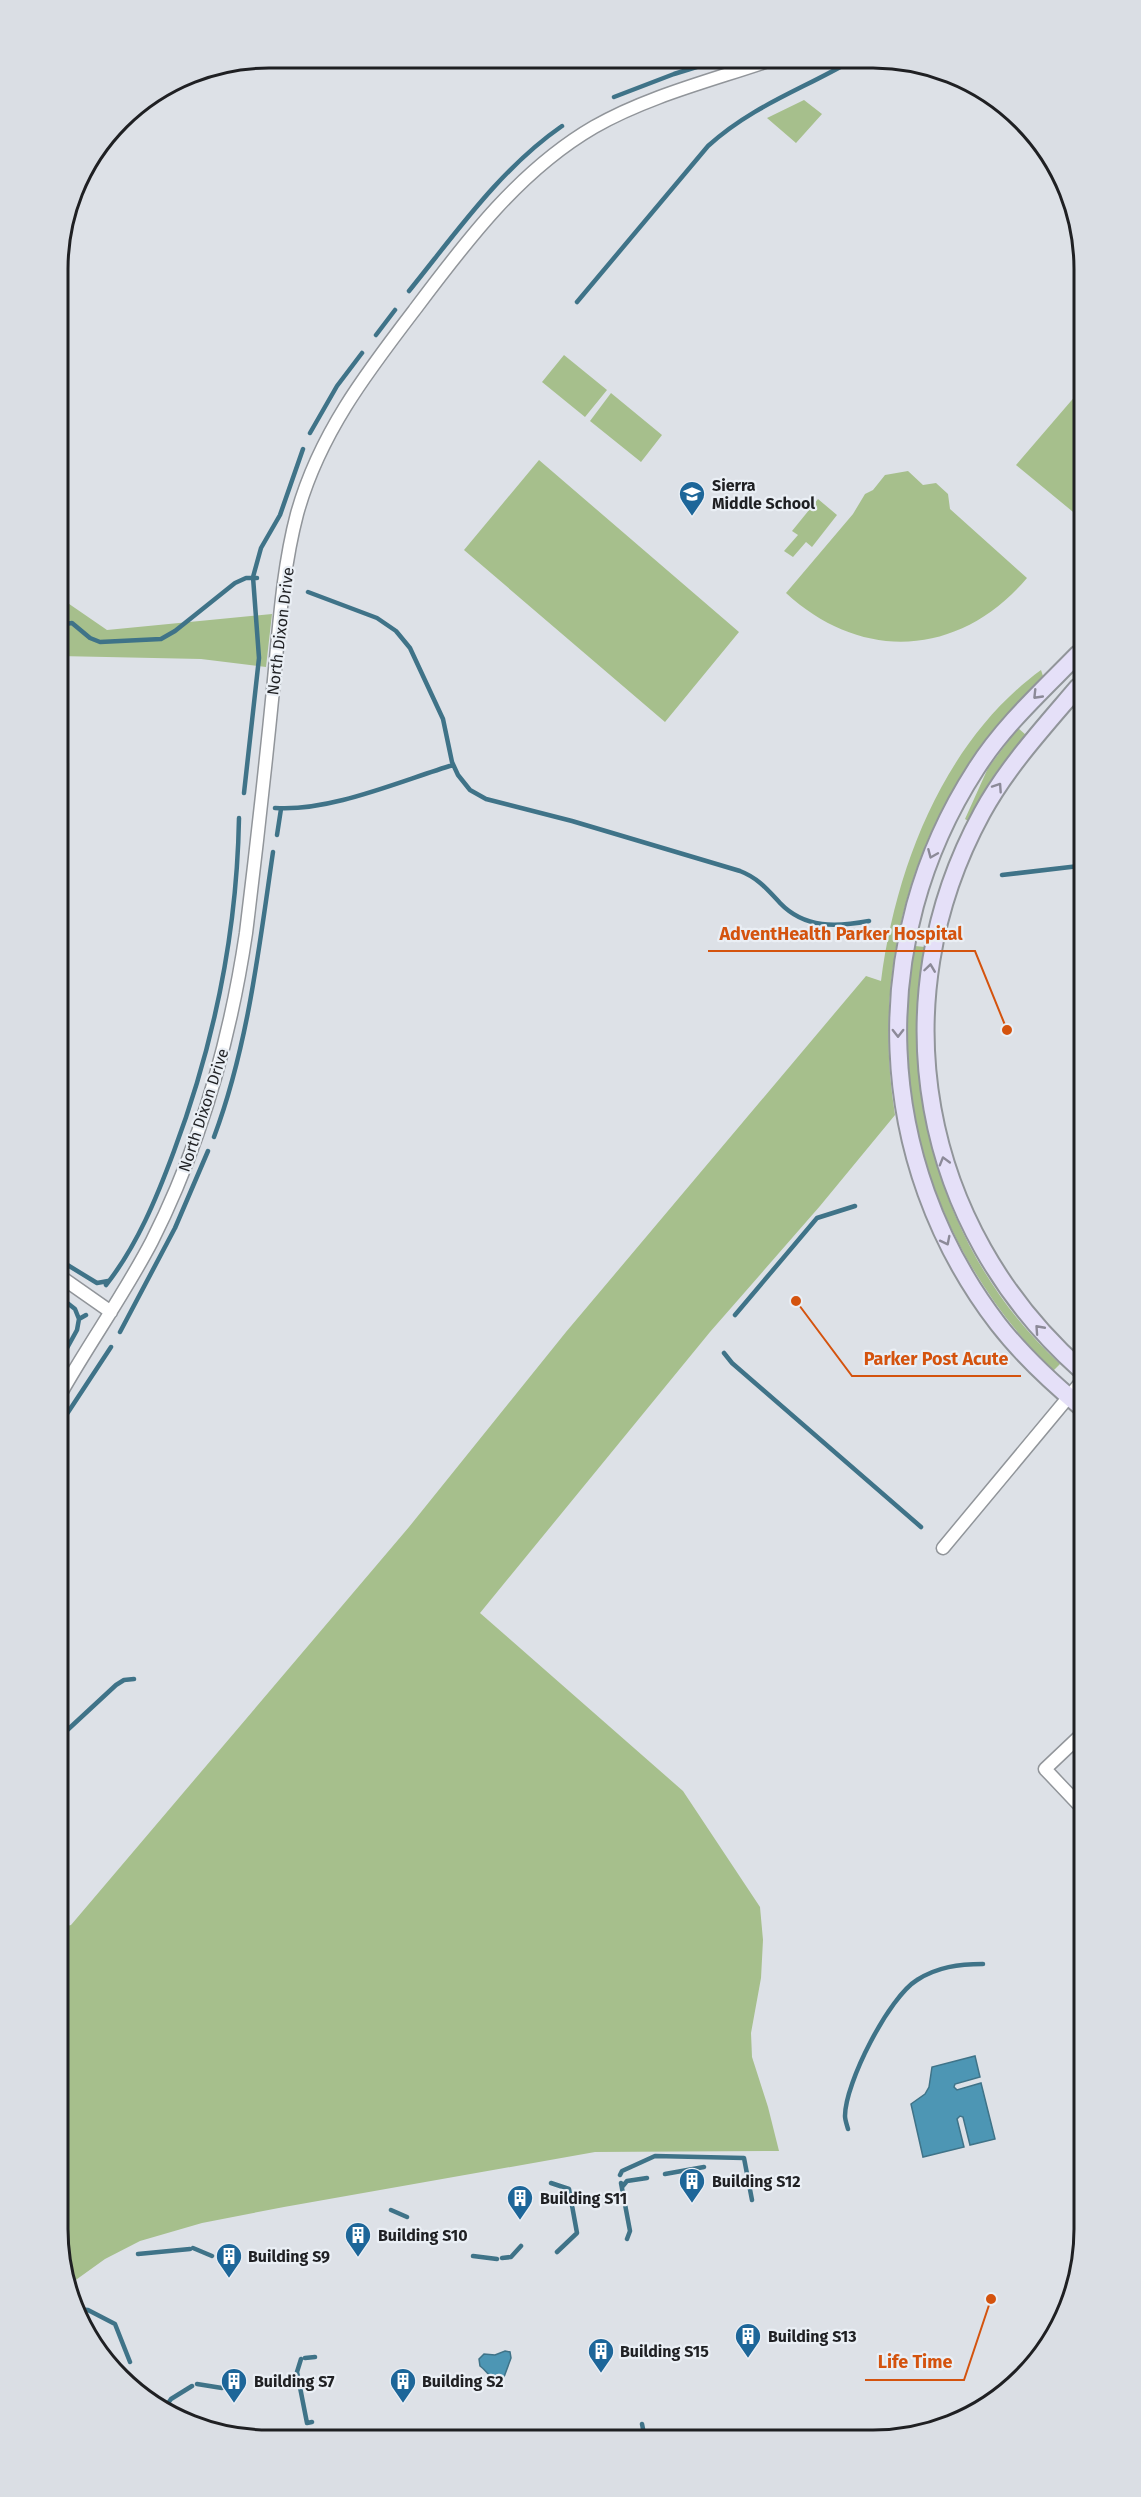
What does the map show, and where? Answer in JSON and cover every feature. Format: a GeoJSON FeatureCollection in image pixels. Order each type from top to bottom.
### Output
{"type":"FeatureCollection","features":[{"type":"Feature","properties":{"kind":"main road"},"geometry":{"type":"LineString","coordinates":[[1073,1401],[1031,1362],[999,1325],[976,1293],[942,1233],[911,1146],[901,1088],[898,1036],[899,990],[908,934],[925,873],[940,836],[968,783],[992,746],[1074,658]]}},
{"type":"Feature","properties":{"kind":"main road"},"geometry":{"type":"LineString","coordinates":[[1073,1363],[1053,1345],[1021,1309],[1001,1281],[967,1221],[951,1181],[936,1130],[928,1079],[926,1043],[927,997],[933,946],[946,896],[961,856],[983,812],[1004,778],[1074,692]]}},
{"type":"Feature","properties":{"kind":"street","name":"North Dixon Drive"},"geometry":{"type":"LineString","coordinates":[[68,1382],[143,1257],[172,1199],[219,1067],[236,995],[246,933],[289,556],[301,501],[329,432],[369,368],[447,268],[507,196],[541,164],[575,138],[614,116],[749,68]]}},
{"type":"Feature","properties":{"kind":"street"},"geometry":{"type":"LineString","coordinates":[[68,1282],[111,1311]]}},
{"type":"Feature","properties":{"kind":"street"},"geometry":{"type":"LineString","coordinates":[[943,1548],[1073,1403]]}},
{"type":"Feature","properties":{"kind":"street"},"geometry":{"type":"LineString","coordinates":[[1073,1742],[1045,1769],[1073,1799]]}},
{"type":"Feature","properties":{"kind":"green space"},"geometry":{"type":"Polygon","coordinates":[[[804,100],[822,114],[796,143],[767,118],[804,100]]]}},
{"type":"Feature","properties":{"kind":"green space"},"geometry":{"type":"Polygon","coordinates":[[[564,355],[607,390],[585,417],[542,382],[564,355]]]}},
{"type":"Feature","properties":{"kind":"green space"},"geometry":{"type":"Polygon","coordinates":[[[611,393],[662,435],[641,462],[590,421],[611,393]]]}},
{"type":"Feature","properties":{"kind":"green space"},"geometry":{"type":"Polygon","coordinates":[[[1074,398],[1074,513],[1016,465],[1074,398]]]}},
{"type":"Feature","properties":{"kind":"green space"},"geometry":{"type":"Polygon","coordinates":[[[539,460],[739,632],[665,722],[464,550],[539,460]]]}},
{"type":"Feature","properties":{"kind":"green space"},"geometry":{"type":"Polygon","coordinates":[[[908,471],[923,485],[936,483],[948,494],[950,509],[1027,578],[1001,604],[972,624],[941,636],[910,641],[878,640],[846,631],[815,616],[786,593],[853,514],[865,494],[873,490],[885,475],[908,471]]]}},
{"type":"Feature","properties":{"kind":"green space"},"geometry":{"type":"Polygon","coordinates":[[[818,499],[837,515],[812,547],[806,542],[793,557],[784,551],[798,535],[792,531],[818,499]]]}},
{"type":"Feature","properties":{"kind":"green space"},"geometry":{"type":"Polygon","coordinates":[[[68,603],[107,630],[272,614],[266,667],[201,659],[68,656],[68,603]]]}},
{"type":"Feature","properties":{"kind":"green space"},"geometry":{"type":"Polygon","coordinates":[[[1041,670],[1043,676],[990,735],[956,785],[933,828],[915,874],[902,920],[893,969],[889,1017],[890,1066],[895,1115],[820,1206],[710,1332],[480,1613],[683,1791],[760,1907],[763,1940],[761,1978],[751,2033],[752,2057],[779,2151],[595,2152],[284,2207],[202,2223],[140,2241],[105,2259],[74,2281],[69,2255],[68,2228],[68,1926],[409,1527],[566,1332],[866,976],[881,981],[888,938],[899,894],[930,809],[952,769],[977,732],[1007,699],[1041,670]]]}},
{"type":"Feature","properties":{"kind":"green space"},"geometry":{"type":"Polygon","coordinates":[[[1018,728],[1026,735],[997,771],[968,821],[965,819],[988,768],[1018,728]]]}},
{"type":"Feature","properties":{"kind":"green space"},"geometry":{"type":"Polygon","coordinates":[[[915,946],[925,947],[918,1004],[919,1062],[926,1118],[940,1173],[960,1226],[987,1276],[1020,1322],[1060,1364],[1053,1371],[1013,1326],[979,1279],[951,1228],[930,1176],[916,1121],[909,1064],[908,1006],[915,946]]]}},
{"type":"Feature","properties":{"kind":"water"},"geometry":{"type":"Polygon","coordinates":[[[975,2056],[980,2077],[955,2084],[954,2087],[957,2090],[981,2083],[995,2139],[970,2145],[963,2117],[960,2116],[957,2119],[964,2147],[923,2157],[911,2104],[925,2094],[929,2087],[932,2067],[975,2056]]]}},
{"type":"Feature","properties":{"kind":"water"},"geometry":{"type":"Polygon","coordinates":[[[505,2351],[510,2352],[511,2358],[504,2377],[496,2381],[480,2366],[479,2359],[484,2354],[495,2355],[505,2351]]]}},
{"type":"Feature","properties":{"kind":"waterway"},"geometry":{"type":"LineString","coordinates":[[614,97],[693,68]]}},
{"type":"Feature","properties":{"kind":"waterway"},"geometry":{"type":"LineString","coordinates":[[577,302],[708,146],[759,109],[838,68]]}},
{"type":"Feature","properties":{"kind":"waterway"},"geometry":{"type":"LineString","coordinates":[[409,291],[499,182],[540,143],[562,126]]}},
{"type":"Feature","properties":{"kind":"waterway"},"geometry":{"type":"LineString","coordinates":[[376,335],[395,310]]}},
{"type":"Feature","properties":{"kind":"waterway"},"geometry":{"type":"LineString","coordinates":[[310,433],[337,386],[362,353]]}},
{"type":"Feature","properties":{"kind":"waterway"},"geometry":{"type":"LineString","coordinates":[[244,793],[259,658],[253,577],[261,548],[280,515],[303,449]]}},
{"type":"Feature","properties":{"kind":"waterway"},"geometry":{"type":"LineString","coordinates":[[68,624],[72,623],[90,638],[100,642],[161,639],[175,631],[235,583],[246,578],[257,578]]}},
{"type":"Feature","properties":{"kind":"waterway"},"geometry":{"type":"LineString","coordinates":[[308,592],[377,618],[396,631],[410,648],[443,719],[452,762],[458,775],[470,790],[486,799],[572,821],[740,871],[757,881],[790,911],[811,922],[833,925],[869,921]]}},
{"type":"Feature","properties":{"kind":"waterway"},"geometry":{"type":"LineString","coordinates":[[275,808],[296,808],[342,800],[453,765]]}},
{"type":"Feature","properties":{"kind":"waterway"},"geometry":{"type":"LineString","coordinates":[[277,835],[281,809]]}},
{"type":"Feature","properties":{"kind":"waterway"},"geometry":{"type":"LineString","coordinates":[[106,1285],[137,1238],[153,1203],[174,1151],[201,1070],[212,1029],[228,945],[234,903],[239,818]]}},
{"type":"Feature","properties":{"kind":"waterway"},"geometry":{"type":"LineString","coordinates":[[214,1137],[226,1103],[244,1032],[273,852]]}},
{"type":"Feature","properties":{"kind":"waterway"},"geometry":{"type":"LineString","coordinates":[[1002,875],[1074,867]]}},
{"type":"Feature","properties":{"kind":"waterway"},"geometry":{"type":"LineString","coordinates":[[120,1332],[175,1228],[208,1151]]}},
{"type":"Feature","properties":{"kind":"waterway"},"geometry":{"type":"LineString","coordinates":[[735,1315],[817,1218],[855,1206]]}},
{"type":"Feature","properties":{"kind":"waterway"},"geometry":{"type":"LineString","coordinates":[[68,1265],[97,1283],[108,1281]]}},
{"type":"Feature","properties":{"kind":"waterway"},"geometry":{"type":"LineString","coordinates":[[68,1304],[75,1309],[79,1319]]}},
{"type":"Feature","properties":{"kind":"waterway"},"geometry":{"type":"LineString","coordinates":[[68,1346],[77,1330],[79,1319],[86,1315]]}},
{"type":"Feature","properties":{"kind":"waterway"},"geometry":{"type":"LineString","coordinates":[[68,1412],[111,1347]]}},
{"type":"Feature","properties":{"kind":"waterway"},"geometry":{"type":"LineString","coordinates":[[724,1353],[732,1363],[921,1527]]}},
{"type":"Feature","properties":{"kind":"waterway"},"geometry":{"type":"LineString","coordinates":[[68,1729],[116,1685],[124,1680],[134,1679]]}},
{"type":"Feature","properties":{"kind":"waterway"},"geometry":{"type":"LineString","coordinates":[[848,2129],[845,2116],[847,2101],[860,2063],[882,2022],[906,1989],[917,1980],[940,1969],[983,1964]]}},
{"type":"Feature","properties":{"kind":"waterway"},"geometry":{"type":"LineString","coordinates":[[620,2175],[622,2171],[655,2156],[744,2158],[752,2200]]}},
{"type":"Feature","properties":{"kind":"waterway"},"geometry":{"type":"LineString","coordinates":[[665,2174],[704,2167]]}},
{"type":"Feature","properties":{"kind":"waterway"},"geometry":{"type":"LineString","coordinates":[[622,2187],[627,2181],[647,2178]]}},
{"type":"Feature","properties":{"kind":"waterway"},"geometry":{"type":"LineString","coordinates":[[551,2183],[569,2189],[577,2233],[557,2252]]}},
{"type":"Feature","properties":{"kind":"waterway"},"geometry":{"type":"LineString","coordinates":[[621,2183],[630,2231],[627,2239]]}},
{"type":"Feature","properties":{"kind":"waterway"},"geometry":{"type":"LineString","coordinates":[[391,2210],[407,2217]]}},
{"type":"Feature","properties":{"kind":"waterway"},"geometry":{"type":"LineString","coordinates":[[502,2258],[511,2257],[521,2246]]}},
{"type":"Feature","properties":{"kind":"waterway"},"geometry":{"type":"LineString","coordinates":[[193,2248],[212,2256]]}},
{"type":"Feature","properties":{"kind":"waterway"},"geometry":{"type":"LineString","coordinates":[[138,2254],[190,2249]]}},
{"type":"Feature","properties":{"kind":"waterway"},"geometry":{"type":"LineString","coordinates":[[473,2256],[497,2259]]}},
{"type":"Feature","properties":{"kind":"waterway"},"geometry":{"type":"LineString","coordinates":[[85,2310],[115,2324],[130,2362]]}},
{"type":"Feature","properties":{"kind":"waterway"},"geometry":{"type":"LineString","coordinates":[[305,2358],[315,2357]]}},
{"type":"Feature","properties":{"kind":"waterway"},"geometry":{"type":"LineString","coordinates":[[301,2359],[297,2372],[307,2423],[312,2422]]}},
{"type":"Feature","properties":{"kind":"waterway"},"geometry":{"type":"LineString","coordinates":[[197,2384],[222,2388]]}},
{"type":"Feature","properties":{"kind":"waterway"},"geometry":{"type":"LineString","coordinates":[[168,2402],[192,2386]]}},
{"type":"Feature","properties":{"kind":"waterway"},"geometry":{"type":"LineString","coordinates":[[642,2424],[643,2430]]}},
{"type":"Feature","properties":{"kind":"place","name":"Sierra Middle School"},"geometry":{"type":"Point","coordinates":[692,517]}},
{"type":"Feature","properties":{"kind":"place","name":"AdventHealth Parker Hospital"},"geometry":{"type":"Point","coordinates":[1007,1030]}},
{"type":"Feature","properties":{"kind":"place","name":"Parker Post Acute"},"geometry":{"type":"Point","coordinates":[796,1301]}},
{"type":"Feature","properties":{"kind":"place","name":"Building S12"},"geometry":{"type":"Point","coordinates":[692,2204]}},
{"type":"Feature","properties":{"kind":"place","name":"Building S11"},"geometry":{"type":"Point","coordinates":[520,2221]}},
{"type":"Feature","properties":{"kind":"place","name":"Building S10"},"geometry":{"type":"Point","coordinates":[358,2258]}},
{"type":"Feature","properties":{"kind":"place","name":"Building S9"},"geometry":{"type":"Point","coordinates":[229,2279]}},
{"type":"Feature","properties":{"kind":"place","name":"Life Time"},"geometry":{"type":"Point","coordinates":[991,2299]}},
{"type":"Feature","properties":{"kind":"place","name":"Building S13"},"geometry":{"type":"Point","coordinates":[748,2359]}},
{"type":"Feature","properties":{"kind":"place","name":"Building S15"},"geometry":{"type":"Point","coordinates":[601,2374]}},
{"type":"Feature","properties":{"kind":"place","name":"Building S7"},"geometry":{"type":"Point","coordinates":[234,2404]}},
{"type":"Feature","properties":{"kind":"place","name":"Building S2"},"geometry":{"type":"Point","coordinates":[403,2404]}}]}
